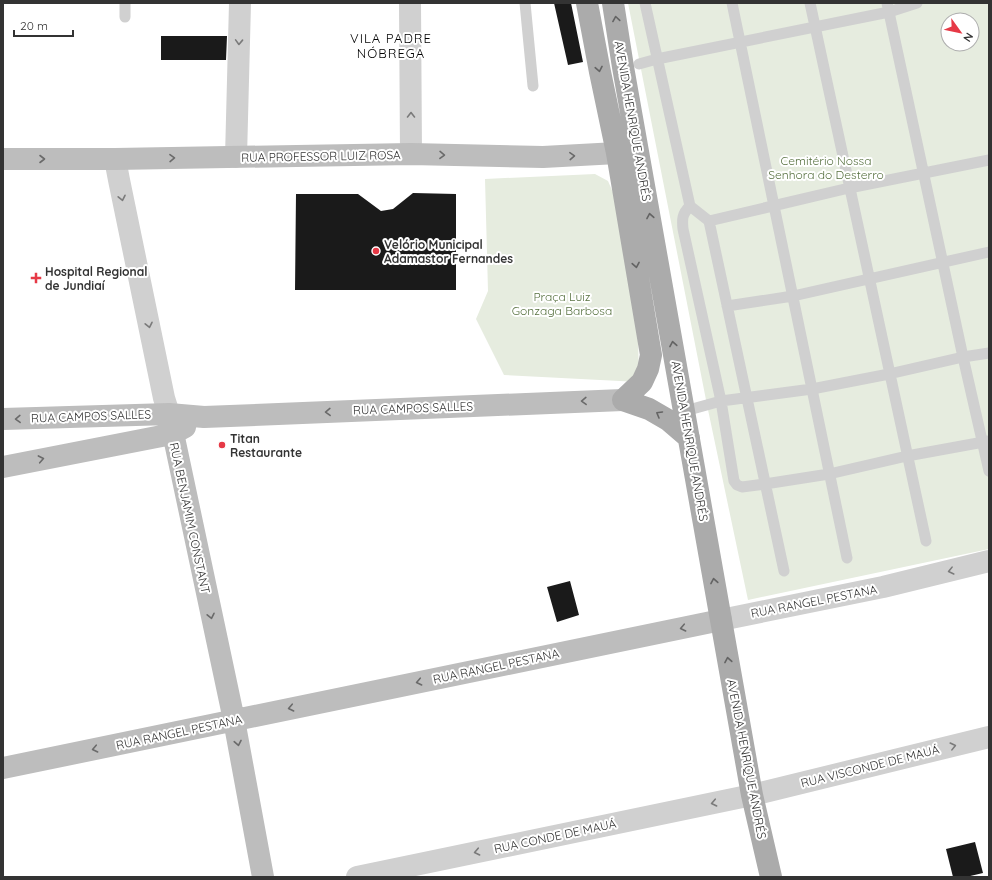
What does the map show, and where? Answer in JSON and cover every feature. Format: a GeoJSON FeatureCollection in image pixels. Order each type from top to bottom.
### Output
{"type":"FeatureCollection","features":[{"type":"Feature","properties":{"kind":"main road","name":"AVENIDA HENRIQUE ANDRÉS"},"geometry":{"type":"LineString","coordinates":[[587,3],[600,72],[628,151],[685,411],[752,795],[771,877]]}},
{"type":"Feature","properties":{"kind":"main road","name":"AVENIDA HENRIQUE ANDRÉS"},"geometry":{"type":"LineString","coordinates":[[613,3],[651,355],[648,369],[642,382],[623,400]]}},
{"type":"Feature","properties":{"kind":"main road","name":"RUA PROFESSOR LUIZ ROSA"},"geometry":{"type":"LineString","coordinates":[[3,159],[236,158],[411,154],[543,158],[628,151]]}},
{"type":"Feature","properties":{"kind":"main road","name":"RUA CAMPOS SALLES"},"geometry":{"type":"LineString","coordinates":[[3,419],[171,424],[204,417],[623,400]]}},
{"type":"Feature","properties":{"kind":"main road"},"geometry":{"type":"LineString","coordinates":[[623,400],[650,409],[668,420],[689,438]]}},
{"type":"Feature","properties":{"kind":"main road"},"geometry":{"type":"LineString","coordinates":[[3,467],[171,424]]}},
{"type":"Feature","properties":{"kind":"main road","name":"RUA BENJAMIM CONSTANT"},"geometry":{"type":"LineString","coordinates":[[171,424],[234,720],[263,877]]}},
{"type":"Feature","properties":{"kind":"main road","name":"RUA RANGEL PESTANA"},"geometry":{"type":"LineString","coordinates":[[3,768],[721,620]]}},
{"type":"Feature","properties":{"kind":"street"},"geometry":{"type":"LineString","coordinates":[[236,158],[240,3]]}},
{"type":"Feature","properties":{"kind":"street"},"geometry":{"type":"LineString","coordinates":[[410,3],[411,154]]}},
{"type":"Feature","properties":{"kind":"street","name":"RUA BENJAMIM CONSTANT"},"geometry":{"type":"LineString","coordinates":[[116,159],[164,398],[171,424]]}},
{"type":"Feature","properties":{"kind":"street","name":"RUA RANGEL PESTANA"},"geometry":{"type":"LineString","coordinates":[[721,620],[883,587],[989,561]]}},
{"type":"Feature","properties":{"kind":"street","name":"RUA VISCONDE DE MAUÁ"},"geometry":{"type":"LineString","coordinates":[[752,795],[989,737]]}},
{"type":"Feature","properties":{"kind":"street","name":"RUA CONDE DE MAUÁ"},"geometry":{"type":"LineString","coordinates":[[357,877],[752,795]]}},
{"type":"Feature","properties":{"kind":"lane"},"geometry":{"type":"LineString","coordinates":[[125,3],[126,17]]}},
{"type":"Feature","properties":{"kind":"lane"},"geometry":{"type":"LineString","coordinates":[[525,3],[533,86]]}},
{"type":"Feature","properties":{"kind":"lane"},"geometry":{"type":"LineString","coordinates":[[645,3],[690,206],[709,221],[784,571]]}},
{"type":"Feature","properties":{"kind":"lane"},"geometry":{"type":"LineString","coordinates":[[732,3],[847,558]]}},
{"type":"Feature","properties":{"kind":"lane"},"geometry":{"type":"LineString","coordinates":[[810,3],[906,456],[926,541]]}},
{"type":"Feature","properties":{"kind":"lane"},"geometry":{"type":"LineString","coordinates":[[639,64],[657,59],[815,28],[888,8],[917,3]]}},
{"type":"Feature","properties":{"kind":"lane"},"geometry":{"type":"LineString","coordinates":[[888,8],[963,357],[986,442],[989,471]]}},
{"type":"Feature","properties":{"kind":"lane"},"geometry":{"type":"LineString","coordinates":[[709,221],[849,188],[989,160]]}},
{"type":"Feature","properties":{"kind":"lane"},"geometry":{"type":"LineString","coordinates":[[690,206],[684,212],[682,218],[682,229],[721,401],[734,481],[737,485],[742,487],[829,474],[906,456],[986,442]]}},
{"type":"Feature","properties":{"kind":"lane"},"geometry":{"type":"LineString","coordinates":[[727,306],[793,296],[943,264],[989,252]]}},
{"type":"Feature","properties":{"kind":"lane"},"geometry":{"type":"LineString","coordinates":[[685,411],[721,401],[812,389],[889,374],[963,357],[989,353]]}},
{"type":"Feature","properties":{"kind":"green space","name":"Cemitério Nossa Senhora do Desterro"},"geometry":{"type":"Polygon","coordinates":[[[628,3],[989,3],[989,549],[748,600],[707,405],[628,3]]]}},
{"type":"Feature","properties":{"kind":"green space","name":"Praça Luiz Gonzaga Barbosa"},"geometry":{"type":"Polygon","coordinates":[[[595,174],[608,181],[615,197],[637,288],[639,382],[504,375],[476,319],[488,291],[485,179],[595,174]]]}},
{"type":"Feature","properties":{"kind":"building"},"geometry":{"type":"Polygon","coordinates":[[[554,3],[571,3],[583,62],[568,65],[554,3]]]}},
{"type":"Feature","properties":{"kind":"building"},"geometry":{"type":"Polygon","coordinates":[[[161,36],[227,36],[226,60],[161,60],[161,36]]]}},
{"type":"Feature","properties":{"kind":"building","name":"Velório Municipal Adamastor Fernandes"},"geometry":{"type":"Polygon","coordinates":[[[413,193],[456,194],[456,290],[295,290],[296,194],[358,194],[381,211],[393,209],[413,193]]]}},
{"type":"Feature","properties":{"kind":"building"},"geometry":{"type":"Polygon","coordinates":[[[570,581],[579,615],[557,622],[547,587],[570,581]]]}},
{"type":"Feature","properties":{"kind":"building"},"geometry":{"type":"Polygon","coordinates":[[[975,842],[983,873],[966,877],[953,877],[946,849],[975,842]]]}},
{"type":"Feature","properties":{"kind":"place","name":"Velório Municipal Adamastor Fernandes"},"geometry":{"type":"Point","coordinates":[376,251]}},
{"type":"Feature","properties":{"kind":"place","name":"Hospital Regional de Jundiaí"},"geometry":{"type":"Point","coordinates":[36,278]}},
{"type":"Feature","properties":{"kind":"place","name":"Titan Restaurante"},"geometry":{"type":"Point","coordinates":[222,445]}},
{"type":"Feature","properties":{"kind":"district","name":"VILA PADRE NÓBREGA"},"geometry":{"type":"Point","coordinates":[391,46]}}]}
